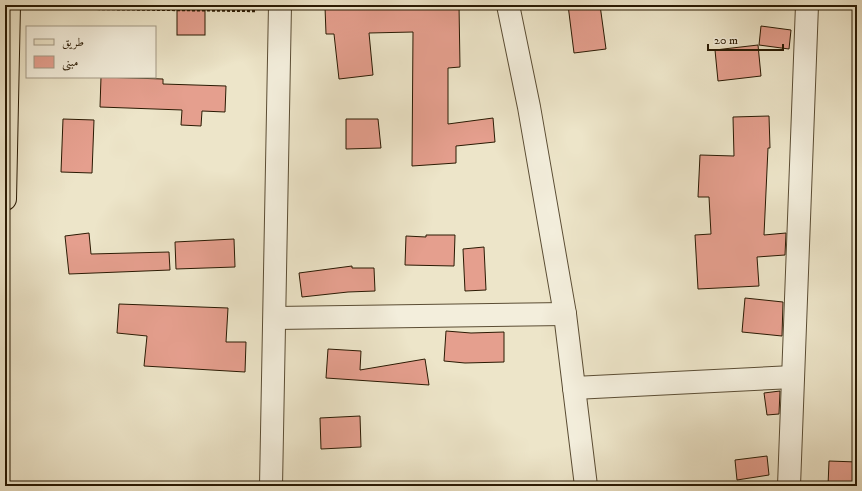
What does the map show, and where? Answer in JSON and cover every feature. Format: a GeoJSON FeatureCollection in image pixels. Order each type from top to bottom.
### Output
{"type":"FeatureCollection","features":[{"type":"Feature","properties":{"kind":"main road"},"geometry":{"type":"LineString","coordinates":[[5,199],[9,6]]}},
{"type":"Feature","properties":{"kind":"street"},"geometry":{"type":"LineString","coordinates":[[508,5],[529,107],[565,314],[586,486]]}},
{"type":"Feature","properties":{"kind":"street"},"geometry":{"type":"LineString","coordinates":[[789,486],[807,5]]}},
{"type":"Feature","properties":{"kind":"street"},"geometry":{"type":"LineString","coordinates":[[271,486],[280,8]]}},
{"type":"Feature","properties":{"kind":"street"},"geometry":{"type":"LineString","coordinates":[[275,318],[565,314]]}},
{"type":"Feature","properties":{"kind":"street"},"geometry":{"type":"LineString","coordinates":[[574,388],[794,377]]}},
{"type":"Feature","properties":{"kind":"path"},"geometry":{"type":"LineString","coordinates":[[9,6],[280,8]]}},
{"type":"Feature","properties":{"kind":"building"},"geometry":{"type":"Polygon","coordinates":[[[459,5],[460,67],[448,68],[448,124],[493,118],[495,142],[456,146],[456,163],[412,166],[413,32],[369,33],[373,75],[339,79],[334,34],[326,34],[325,7],[459,5]]]}},
{"type":"Feature","properties":{"kind":"building"},"geometry":{"type":"Polygon","coordinates":[[[568,5],[600,5],[606,49],[574,53],[568,5]]]}},
{"type":"Feature","properties":{"kind":"building"},"geometry":{"type":"Polygon","coordinates":[[[177,9],[205,9],[205,35],[177,35],[177,9]]]}},
{"type":"Feature","properties":{"kind":"building"},"geometry":{"type":"Polygon","coordinates":[[[761,26],[791,30],[789,49],[759,45],[761,26]]]}},
{"type":"Feature","properties":{"kind":"building"},"geometry":{"type":"Polygon","coordinates":[[[758,45],[761,76],[718,81],[715,50],[758,45]]]}},
{"type":"Feature","properties":{"kind":"building"},"geometry":{"type":"Polygon","coordinates":[[[101,78],[163,79],[163,84],[226,86],[225,112],[202,111],[201,126],[181,125],[182,110],[100,107],[101,78]]]}},
{"type":"Feature","properties":{"kind":"building"},"geometry":{"type":"Polygon","coordinates":[[[769,116],[770,148],[768,148],[764,235],[786,233],[785,255],[757,257],[759,286],[698,289],[695,235],[711,234],[709,197],[698,197],[700,155],[734,156],[733,117],[769,116]]]}},
{"type":"Feature","properties":{"kind":"building"},"geometry":{"type":"Polygon","coordinates":[[[63,119],[94,120],[92,173],[61,172],[63,119]]]}},
{"type":"Feature","properties":{"kind":"building"},"geometry":{"type":"Polygon","coordinates":[[[346,119],[378,119],[381,148],[346,149],[346,119]]]}},
{"type":"Feature","properties":{"kind":"building"},"geometry":{"type":"Polygon","coordinates":[[[89,233],[91,254],[169,252],[170,270],[69,274],[65,236],[89,233]]]}},
{"type":"Feature","properties":{"kind":"building"},"geometry":{"type":"Polygon","coordinates":[[[426,235],[455,235],[454,266],[405,265],[406,236],[426,237],[426,235]]]}},
{"type":"Feature","properties":{"kind":"building"},"geometry":{"type":"Polygon","coordinates":[[[234,239],[235,267],[176,269],[175,242],[234,239]]]}},
{"type":"Feature","properties":{"kind":"building"},"geometry":{"type":"Polygon","coordinates":[[[484,247],[486,290],[465,291],[463,249],[484,247]]]}},
{"type":"Feature","properties":{"kind":"building"},"geometry":{"type":"Polygon","coordinates":[[[352,266],[352,268],[374,268],[375,291],[348,292],[302,297],[299,273],[352,266]]]}},
{"type":"Feature","properties":{"kind":"building"},"geometry":{"type":"Polygon","coordinates":[[[745,298],[783,302],[782,336],[742,332],[745,298]]]}},
{"type":"Feature","properties":{"kind":"building"},"geometry":{"type":"Polygon","coordinates":[[[119,304],[228,308],[226,342],[246,342],[245,372],[144,366],[147,336],[117,333],[119,304]]]}},
{"type":"Feature","properties":{"kind":"building"},"geometry":{"type":"Polygon","coordinates":[[[446,331],[471,333],[504,332],[504,362],[465,363],[444,361],[446,331]]]}},
{"type":"Feature","properties":{"kind":"building"},"geometry":{"type":"Polygon","coordinates":[[[328,349],[361,351],[360,370],[425,359],[429,385],[326,378],[328,349]]]}},
{"type":"Feature","properties":{"kind":"building"},"geometry":{"type":"Polygon","coordinates":[[[780,391],[779,414],[767,415],[764,393],[780,391]]]}},
{"type":"Feature","properties":{"kind":"building"},"geometry":{"type":"Polygon","coordinates":[[[360,416],[361,447],[321,449],[320,418],[360,416]]]}},
{"type":"Feature","properties":{"kind":"building"},"geometry":{"type":"Polygon","coordinates":[[[767,456],[769,475],[737,480],[735,460],[767,456]]]}},
{"type":"Feature","properties":{"kind":"building"},"geometry":{"type":"Polygon","coordinates":[[[829,461],[857,462],[857,486],[828,486],[829,461]]]}}]}
